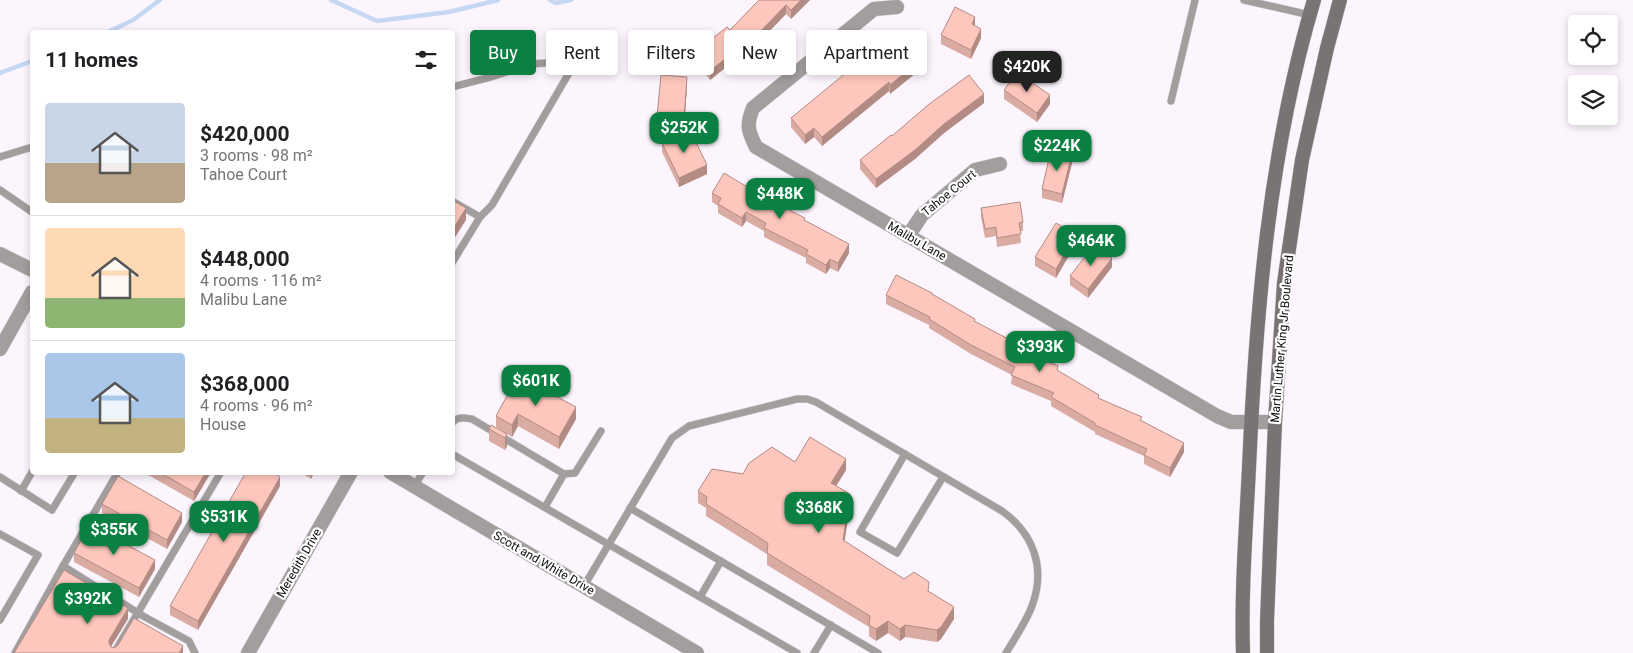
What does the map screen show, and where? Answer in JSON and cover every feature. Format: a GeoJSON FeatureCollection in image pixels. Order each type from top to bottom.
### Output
{"type":"FeatureCollection","features":[{"type":"Feature","properties":{"kind":"main road","name":"Martin Luther King Jr Boulevard"},"geometry":{"type":"LineString","coordinates":[[1243,653],[1242,620],[1251,422],[1260,282],[1277,168],[1302,41],[1314,0]]}},
{"type":"Feature","properties":{"kind":"main road","name":"Martin Luther King Jr Boulevard"},"geometry":{"type":"LineString","coordinates":[[1267,653],[1275,422],[1284,283],[1301,169],[1327,48],[1340,0]]}},
{"type":"Feature","properties":{"kind":"street","name":"Malibu Lane"},"geometry":{"type":"LineString","coordinates":[[898,7],[874,9],[754,108],[749,118],[749,131],[756,147],[1217,416],[1231,422],[1275,422]]}},
{"type":"Feature","properties":{"kind":"street","name":"Tahoe Court"},"geometry":{"type":"LineString","coordinates":[[908,236],[922,215],[974,170],[1000,164]]}},
{"type":"Feature","properties":{"kind":"street"},"geometry":{"type":"LineString","coordinates":[[0,254],[30,269]]}},
{"type":"Feature","properties":{"kind":"street"},"geometry":{"type":"LineString","coordinates":[[0,349],[30,296]]}},
{"type":"Feature","properties":{"kind":"street","name":"Meredith Drive"},"geometry":{"type":"LineString","coordinates":[[248,653],[349,475]]}},
{"type":"Feature","properties":{"kind":"street","name":"Scott and White Drive"},"geometry":{"type":"LineString","coordinates":[[395,475],[697,653]]}},
{"type":"Feature","properties":{"kind":"lane"},"geometry":{"type":"LineString","coordinates":[[1171,101],[1195,0]]}},
{"type":"Feature","properties":{"kind":"lane"},"geometry":{"type":"LineString","coordinates":[[1244,0],[1310,15]]}},
{"type":"Feature","properties":{"kind":"lane"},"geometry":{"type":"LineString","coordinates":[[455,86],[531,64],[576,62],[492,205],[480,217],[455,258]]}},
{"type":"Feature","properties":{"kind":"lane"},"geometry":{"type":"LineString","coordinates":[[0,157],[30,148]]}},
{"type":"Feature","properties":{"kind":"lane"},"geometry":{"type":"LineString","coordinates":[[0,190],[30,211]]}},
{"type":"Feature","properties":{"kind":"lane"},"geometry":{"type":"LineString","coordinates":[[455,203],[480,217]]}},
{"type":"Feature","properties":{"kind":"lane"},"geometry":{"type":"LineString","coordinates":[[1043,364],[1064,327]]}},
{"type":"Feature","properties":{"kind":"lane"},"geometry":{"type":"LineString","coordinates":[[584,586],[672,438],[679,432],[689,426],[807,399],[816,402],[944,477],[1014,520],[1025,532],[1032,546],[1037,564],[1036,592],[1027,617],[1006,653]]}},
{"type":"Feature","properties":{"kind":"lane"},"geometry":{"type":"LineString","coordinates":[[455,420],[462,417],[472,419],[564,474],[575,473],[601,431]]}},
{"type":"Feature","properties":{"kind":"lane"},"geometry":{"type":"LineString","coordinates":[[905,454],[860,532],[897,553],[944,477]]}},
{"type":"Feature","properties":{"kind":"lane"},"geometry":{"type":"LineString","coordinates":[[455,456],[797,653]]}},
{"type":"Feature","properties":{"kind":"lane"},"geometry":{"type":"LineString","coordinates":[[545,508],[564,474]]}},
{"type":"Feature","properties":{"kind":"lane"},"geometry":{"type":"LineString","coordinates":[[21,491],[30,475]]}},
{"type":"Feature","properties":{"kind":"lane"},"geometry":{"type":"LineString","coordinates":[[0,477],[52,510],[73,475]]}},
{"type":"Feature","properties":{"kind":"lane"},"geometry":{"type":"LineString","coordinates":[[15,653],[116,475]]}},
{"type":"Feature","properties":{"kind":"lane"},"geometry":{"type":"LineString","coordinates":[[114,653],[219,475]]}},
{"type":"Feature","properties":{"kind":"lane"},"geometry":{"type":"LineString","coordinates":[[414,487],[421,475]]}},
{"type":"Feature","properties":{"kind":"lane"},"geometry":{"type":"LineString","coordinates":[[630,508],[878,653]]}},
{"type":"Feature","properties":{"kind":"lane"},"geometry":{"type":"LineString","coordinates":[[0,620],[38,555],[1,537]]}},
{"type":"Feature","properties":{"kind":"lane"},"geometry":{"type":"LineString","coordinates":[[700,597],[721,561]]}},
{"type":"Feature","properties":{"kind":"lane"},"geometry":{"type":"LineString","coordinates":[[63,566],[137,612],[189,641],[195,653]]}},
{"type":"Feature","properties":{"kind":"lane"},"geometry":{"type":"LineString","coordinates":[[814,653],[830,625]]}},
{"type":"Feature","properties":{"kind":"building"},"geometry":{"type":"Polygon","coordinates":[[[759,0],[801,0],[791,10],[786,5],[762,30],[730,30],[759,0]]]}},
{"type":"Feature","properties":{"kind":"building"},"geometry":{"type":"Polygon","coordinates":[[[955,7],[975,17],[972,24],[981,29],[971,50],[941,35],[955,7]]]}},
{"type":"Feature","properties":{"kind":"building"},"geometry":{"type":"Polygon","coordinates":[[[727,27],[730,30],[724,30],[724,60],[714,68],[714,37],[727,27]]]}},
{"type":"Feature","properties":{"kind":"building"},"geometry":{"type":"Polygon","coordinates":[[[1017,72],[1050,95],[1037,113],[1004,90],[1017,72]]]}},
{"type":"Feature","properties":{"kind":"building"},"geometry":{"type":"Polygon","coordinates":[[[661,75],[687,77],[684,119],[657,117],[661,75]]]}},
{"type":"Feature","properties":{"kind":"building"},"geometry":{"type":"Polygon","coordinates":[[[843,75],[902,75],[890,85],[889,82],[822,137],[814,128],[805,135],[791,118],[843,75]]]}},
{"type":"Feature","properties":{"kind":"building"},"geometry":{"type":"Polygon","coordinates":[[[969,75],[984,94],[876,179],[860,160],[928,105],[969,75]]]}},
{"type":"Feature","properties":{"kind":"building"},"geometry":{"type":"Polygon","coordinates":[[[690,130],[707,165],[679,178],[662,143],[690,130]]]}},
{"type":"Feature","properties":{"kind":"building"},"geometry":{"type":"Polygon","coordinates":[[[1051,150],[1072,154],[1062,194],[1042,189],[1051,150]]]}},
{"type":"Feature","properties":{"kind":"building"},"geometry":{"type":"Polygon","coordinates":[[[724,173],[849,244],[838,263],[830,259],[826,265],[806,254],[808,250],[764,228],[766,223],[746,212],[742,218],[718,204],[721,198],[712,193],[724,173]]]}},
{"type":"Feature","properties":{"kind":"building"},"geometry":{"type":"Polygon","coordinates":[[[455,202],[466,208],[455,226],[455,202]]]}},
{"type":"Feature","properties":{"kind":"building"},"geometry":{"type":"Polygon","coordinates":[[[1020,202],[1023,222],[1019,223],[1021,234],[997,238],[996,227],[985,229],[981,208],[1020,202]]]}},
{"type":"Feature","properties":{"kind":"building"},"geometry":{"type":"Polygon","coordinates":[[[1056,223],[1076,234],[1056,269],[1035,257],[1056,223]]]}},
{"type":"Feature","properties":{"kind":"building"},"geometry":{"type":"Polygon","coordinates":[[[1094,245],[1112,258],[1088,289],[1070,276],[1094,245]]]}},
{"type":"Feature","properties":{"kind":"building"},"geometry":{"type":"Polygon","coordinates":[[[896,275],[932,293],[975,319],[974,321],[1016,343],[1014,347],[1058,366],[1057,370],[1099,395],[1098,398],[1142,417],[1140,420],[1184,443],[1170,468],[1144,455],[1147,449],[1095,425],[1095,423],[1051,397],[1054,393],[1011,375],[1015,367],[971,345],[929,319],[930,317],[886,295],[896,275]]]}},
{"type":"Feature","properties":{"kind":"building"},"geometry":{"type":"Polygon","coordinates":[[[518,376],[576,407],[559,437],[518,414],[512,425],[496,416],[518,376]]]}},
{"type":"Feature","properties":{"kind":"building"},"geometry":{"type":"Polygon","coordinates":[[[491,425],[507,434],[505,438],[489,429],[491,425]]]}},
{"type":"Feature","properties":{"kind":"building"},"geometry":{"type":"Polygon","coordinates":[[[810,437],[846,459],[831,483],[850,494],[843,540],[904,579],[914,572],[929,582],[928,591],[954,607],[937,630],[905,625],[900,629],[888,621],[876,629],[869,625],[870,616],[767,553],[768,543],[706,504],[707,497],[698,491],[712,469],[743,474],[749,463],[772,447],[795,462],[810,437]]]}},
{"type":"Feature","properties":{"kind":"building"},"geometry":{"type":"Polygon","coordinates":[[[164,475],[204,475],[194,492],[164,475]]]}},
{"type":"Feature","properties":{"kind":"building"},"geometry":{"type":"Polygon","coordinates":[[[244,475],[277,475],[280,477],[198,621],[170,606],[244,475]]]}},
{"type":"Feature","properties":{"kind":"building"},"geometry":{"type":"Polygon","coordinates":[[[118,476],[182,513],[167,540],[102,504],[118,476]]]}},
{"type":"Feature","properties":{"kind":"building"},"geometry":{"type":"Polygon","coordinates":[[[90,525],[155,560],[139,588],[74,553],[90,525]]]}},
{"type":"Feature","properties":{"kind":"building"},"geometry":{"type":"Polygon","coordinates":[[[64,570],[128,608],[109,640],[111,647],[114,648],[118,645],[134,618],[183,646],[179,653],[14,653],[64,570]]]}},
{"type":"Feature","properties":{"kind":"waterway"},"geometry":{"type":"LineString","coordinates":[[112,30],[133,20],[160,0]]}},
{"type":"Feature","properties":{"kind":"waterway"},"geometry":{"type":"LineString","coordinates":[[331,0],[377,21],[449,12],[498,0]]}},
{"type":"Feature","properties":{"kind":"waterway"},"geometry":{"type":"LineString","coordinates":[[550,0],[556,3],[571,0]]}},
{"type":"Feature","properties":{"kind":"waterway"},"geometry":{"type":"LineString","coordinates":[[0,73],[30,62]]}}]}
